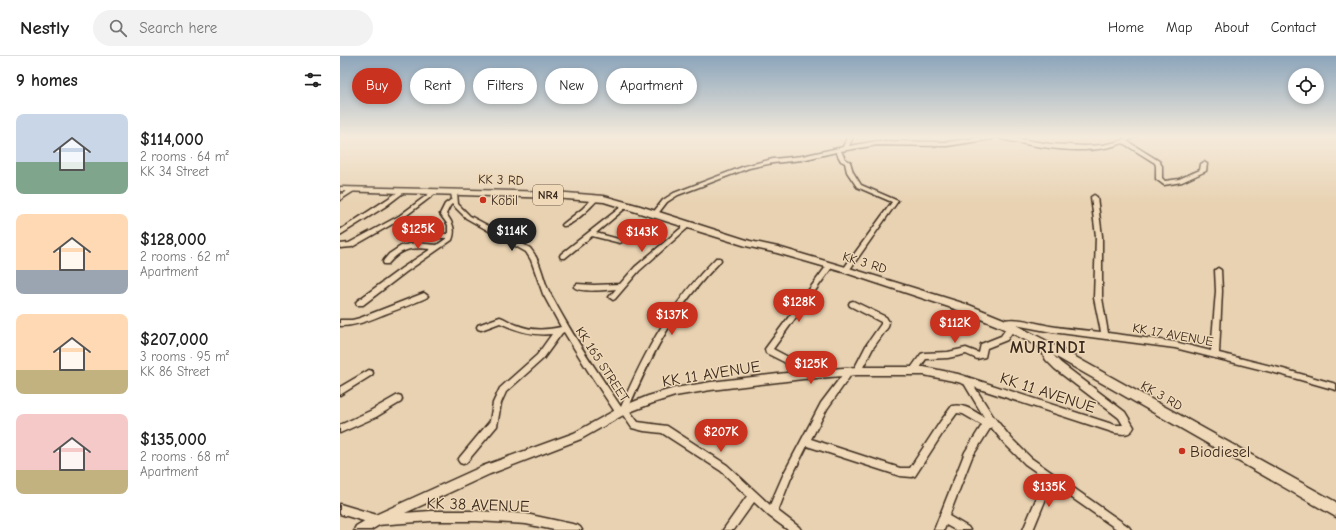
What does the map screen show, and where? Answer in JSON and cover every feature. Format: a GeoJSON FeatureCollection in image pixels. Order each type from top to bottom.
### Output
{"type":"FeatureCollection","features":[{"type":"Feature","properties":{"kind":"highway","name":"KK 3 RD"},"geometry":{"type":"LineString","coordinates":[[340,189],[434,192],[454,196],[554,195],[596,198],[626,205],[688,225],[846,270],[965,308],[1007,325],[1041,343],[1336,510]]}},
{"type":"Feature","properties":{"kind":"main road","name":"KK 11 AVENUE"},"geometry":{"type":"LineString","coordinates":[[360,530],[377,520],[486,470],[577,436],[622,411],[651,399],[675,392],[803,375],[853,371],[914,370],[944,374],[966,380],[1115,430],[1126,430],[1130,427],[1122,415],[1049,356],[1041,343]]}},
{"type":"Feature","properties":{"kind":"street"},"geometry":{"type":"LineString","coordinates":[[655,214],[665,201],[676,194],[747,167],[773,161],[791,159]]}},
{"type":"Feature","properties":{"kind":"street"},"geometry":{"type":"LineString","coordinates":[[843,159],[847,162],[850,172],[859,186],[895,201],[846,270]]}},
{"type":"Feature","properties":{"kind":"street"},"geometry":{"type":"LineString","coordinates":[[1152,159],[1157,162],[1159,179],[1164,183],[1180,181],[1203,171],[1204,164]]}},
{"type":"Feature","properties":{"kind":"street"},"geometry":{"type":"LineString","coordinates":[[340,198],[352,190]]}},
{"type":"Feature","properties":{"kind":"street"},"geometry":{"type":"LineString","coordinates":[[341,232],[384,205],[401,192]]}},
{"type":"Feature","properties":{"kind":"street"},"geometry":{"type":"LineString","coordinates":[[340,246],[350,245],[375,232],[401,217],[434,192]]}},
{"type":"Feature","properties":{"kind":"street"},"geometry":{"type":"LineString","coordinates":[[360,303],[404,270],[450,239],[452,230],[450,223],[443,214],[447,205],[454,196]]}},
{"type":"Feature","properties":{"kind":"street","name":"KK 165 STREET"},"geometry":{"type":"LineString","coordinates":[[454,196],[458,208],[468,217],[528,250],[534,256],[542,284],[562,330],[622,411],[636,425],[664,429],[676,436],[724,468],[772,513],[796,530]]}},
{"type":"Feature","properties":{"kind":"street"},"geometry":{"type":"LineString","coordinates":[[1094,197],[1099,236],[1098,298],[1105,335]]}},
{"type":"Feature","properties":{"kind":"street"},"geometry":{"type":"LineString","coordinates":[[565,225],[578,216],[596,198]]}},
{"type":"Feature","properties":{"kind":"street"},"geometry":{"type":"LineString","coordinates":[[563,256],[626,205]]}},
{"type":"Feature","properties":{"kind":"street"},"geometry":{"type":"LineString","coordinates":[[613,297],[637,269],[688,225]]}},
{"type":"Feature","properties":{"kind":"street"},"geometry":{"type":"LineString","coordinates":[[404,228],[420,228],[412,235],[451,236]]}},
{"type":"Feature","properties":{"kind":"street"},"geometry":{"type":"LineString","coordinates":[[591,234],[620,241]]}},
{"type":"Feature","properties":{"kind":"street"},"geometry":{"type":"LineString","coordinates":[[386,262],[391,255],[401,247],[438,247]]}},
{"type":"Feature","properties":{"kind":"street"},"geometry":{"type":"LineString","coordinates":[[622,411],[648,355],[684,296],[700,277],[718,260]]}},
{"type":"Feature","properties":{"kind":"street"},"geometry":{"type":"LineString","coordinates":[[803,375],[787,360],[769,351],[769,348],[830,266]]}},
{"type":"Feature","properties":{"kind":"street"},"geometry":{"type":"LineString","coordinates":[[1215,354],[1220,291],[1218,270]]}},
{"type":"Feature","properties":{"kind":"street"},"geometry":{"type":"LineString","coordinates":[[578,287],[594,288],[623,286]]}},
{"type":"Feature","properties":{"kind":"street"},"geometry":{"type":"LineString","coordinates":[[340,323],[360,322],[383,312],[401,307],[424,296]]}},
{"type":"Feature","properties":{"kind":"street"},"geometry":{"type":"LineString","coordinates":[[772,513],[787,476],[824,406],[853,371],[885,322],[883,319],[853,304]]}},
{"type":"Feature","properties":{"kind":"street"},"geometry":{"type":"LineString","coordinates":[[481,327],[500,320],[524,330],[562,330]]}},
{"type":"Feature","properties":{"kind":"street","name":"KK 17 AVENUE"},"geometry":{"type":"LineString","coordinates":[[1007,325],[1015,322],[1052,329],[1175,345],[1215,354],[1336,387]]}},
{"type":"Feature","properties":{"kind":"street"},"geometry":{"type":"LineString","coordinates":[[914,370],[924,356],[948,355],[966,351],[974,356],[982,355],[984,346],[1004,338],[1007,325]]}},
{"type":"Feature","properties":{"kind":"street"},"geometry":{"type":"LineString","coordinates":[[463,460],[494,423],[497,403],[507,385],[540,356],[562,330]]}},
{"type":"Feature","properties":{"kind":"street"},"geometry":{"type":"LineString","coordinates":[[340,391],[369,374]]}},
{"type":"Feature","properties":{"kind":"street"},"geometry":{"type":"LineString","coordinates":[[966,380],[989,421],[1028,461],[1050,478],[1126,530]]}},
{"type":"Feature","properties":{"kind":"street"},"geometry":{"type":"LineString","coordinates":[[340,429],[372,414],[398,399]]}},
{"type":"Feature","properties":{"kind":"street"},"geometry":{"type":"LineString","coordinates":[[806,442],[900,472],[912,473],[955,409],[964,410],[989,421]]}},
{"type":"Feature","properties":{"kind":"street"},"geometry":{"type":"LineString","coordinates":[[939,530],[968,455],[989,421]]}},
{"type":"Feature","properties":{"kind":"street"},"geometry":{"type":"LineString","coordinates":[[1028,530],[1050,478]]}},
{"type":"Feature","properties":{"kind":"street"},"geometry":{"type":"LineString","coordinates":[[728,530],[753,495]]}},
{"type":"Feature","properties":{"kind":"street"},"geometry":{"type":"LineString","coordinates":[[340,509],[377,520]]}},
{"type":"Feature","properties":{"kind":"street","name":"KK 38 AVENUE"},"geometry":{"type":"LineString","coordinates":[[377,520],[431,516],[477,516],[526,519],[578,530]]}},
{"type":"Feature","properties":{"kind":"street"},"geometry":{"type":"LineString","coordinates":[[944,518],[965,530]]}},
{"type":"Feature","properties":{"kind":"place","name":"Kobil"},"geometry":{"type":"Point","coordinates":[483,200]}},
{"type":"Feature","properties":{"kind":"place","name":"Biodiesel"},"geometry":{"type":"Point","coordinates":[1182,451]}},
{"type":"Feature","properties":{"kind":"district","name":"MURINDI"},"geometry":{"type":"Point","coordinates":[1048,347]}}]}
